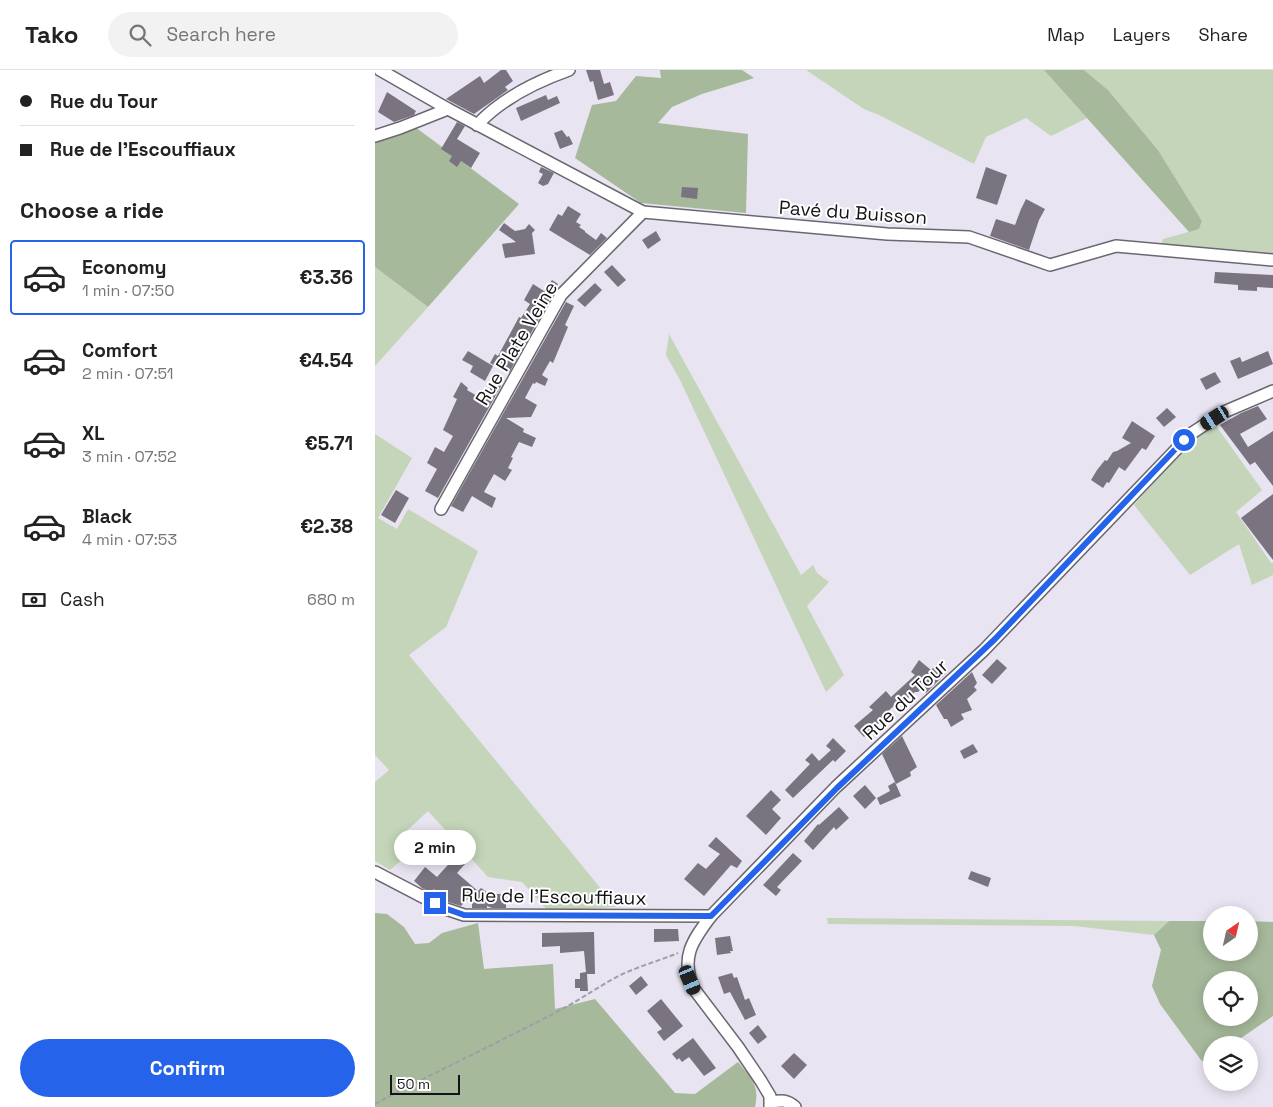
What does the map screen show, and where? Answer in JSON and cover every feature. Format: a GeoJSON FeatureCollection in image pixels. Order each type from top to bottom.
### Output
{"type":"FeatureCollection","features":[{"type":"Feature","properties":{"kind":"street","name":"Pavé du Buisson"},"geometry":{"type":"LineString","coordinates":[[380,70],[477,125],[643,212],[887,234],[969,237],[1050,265],[1116,246],[1273,260]]}},
{"type":"Feature","properties":{"kind":"street"},"geometry":{"type":"LineString","coordinates":[[477,125],[487,113],[524,88],[569,70]]}},
{"type":"Feature","properties":{"kind":"street"},"geometry":{"type":"LineString","coordinates":[[375,136],[448,109]]}},
{"type":"Feature","properties":{"kind":"street","name":"Rue Plate Veine"},"geometry":{"type":"LineString","coordinates":[[441,509],[561,295],[643,212]]}},
{"type":"Feature","properties":{"kind":"street","name":"Rue du Tour"},"geometry":{"type":"LineString","coordinates":[[771,1104],[770,1096],[761,1081],[694,989],[687,958],[699,931],[711,916],[844,780],[990,643],[1187,438],[1224,412],[1273,391]]}},
{"type":"Feature","properties":{"kind":"street","name":"Rue de l'Escouffiaux"},"geometry":{"type":"LineString","coordinates":[[375,872],[447,909],[464,915],[711,916]]}},
{"type":"Feature","properties":{"kind":"street"},"geometry":{"type":"LineString","coordinates":[[771,1104],[781,1100],[788,1101],[795,1107]]}},
{"type":"Feature","properties":{"kind":"path"},"geometry":{"type":"LineString","coordinates":[[375,1104],[574,1004],[612,980],[690,948]]}},
{"type":"Feature","properties":{"kind":"green space"},"geometry":{"type":"Polygon","coordinates":[[[660,70],[742,70],[754,78],[702,94],[672,107],[658,123],[748,134],[746,213],[641,203],[575,158],[592,105],[616,101],[636,76],[661,78],[660,70]]]}},
{"type":"Feature","properties":{"kind":"green space"},"geometry":{"type":"Polygon","coordinates":[[[806,70],[1044,70],[1087,118],[1051,136],[1026,118],[986,137],[974,164],[864,109],[806,70]]]}},
{"type":"Feature","properties":{"kind":"green space"},"geometry":{"type":"Polygon","coordinates":[[[1044,70],[1084,70],[1108,90],[1158,150],[1202,221],[1199,229],[1189,232],[1044,70]]]}},
{"type":"Feature","properties":{"kind":"green space"},"geometry":{"type":"Polygon","coordinates":[[[1084,70],[1273,70],[1273,257],[1160,247],[1163,239],[1199,229],[1202,221],[1158,150],[1108,90],[1084,70]]]}},
{"type":"Feature","properties":{"kind":"green space"},"geometry":{"type":"Polygon","coordinates":[[[411,124],[519,204],[428,307],[375,267],[375,139],[411,124]]]}},
{"type":"Feature","properties":{"kind":"green space"},"geometry":{"type":"Polygon","coordinates":[[[375,267],[428,307],[375,366],[375,267]]]}},
{"type":"Feature","properties":{"kind":"green space"},"geometry":{"type":"Polygon","coordinates":[[[669,334],[801,575],[813,565],[817,573],[829,582],[807,606],[844,675],[826,692],[680,380],[666,355],[669,334]]]}},
{"type":"Feature","properties":{"kind":"green space"},"geometry":{"type":"Polygon","coordinates":[[[1214,423],[1262,490],[1236,512],[1271,563],[1273,563],[1273,575],[1252,585],[1239,544],[1190,575],[1134,505],[1192,439],[1214,423]]]}},
{"type":"Feature","properties":{"kind":"green space"},"geometry":{"type":"Polygon","coordinates":[[[375,434],[412,458],[378,518],[397,529],[408,509],[478,551],[446,627],[409,655],[616,907],[548,911],[522,882],[488,877],[428,811],[398,839],[412,851],[390,870],[375,861],[375,782],[389,770],[375,755],[375,434]]]}},
{"type":"Feature","properties":{"kind":"green space"},"geometry":{"type":"Polygon","coordinates":[[[375,913],[387,914],[404,927],[415,944],[429,943],[442,933],[478,923],[484,969],[553,964],[555,1009],[595,999],[675,1093],[695,1094],[738,1062],[755,1087],[755,1107],[375,1107],[375,913]]]}},
{"type":"Feature","properties":{"kind":"green space"},"geometry":{"type":"Polygon","coordinates":[[[827,918],[1169,921],[1154,935],[1074,926],[828,924],[827,918]]]}},
{"type":"Feature","properties":{"kind":"green space"},"geometry":{"type":"Polygon","coordinates":[[[1169,921],[1203,921],[1203,961],[1258,961],[1258,921],[1273,922],[1273,1016],[1244,1036],[1203,1036],[1203,1061],[1201,1060],[1160,1004],[1152,986],[1161,950],[1154,935],[1169,921]]]}},
{"type":"Feature","properties":{"kind":"building"},"geometry":{"type":"Polygon","coordinates":[[[501,70],[506,70],[513,81],[505,87],[508,90],[474,114],[446,99],[480,76],[484,83],[501,70]]]}},
{"type":"Feature","properties":{"kind":"building"},"geometry":{"type":"Polygon","coordinates":[[[586,70],[600,70],[604,84],[610,82],[614,95],[598,100],[593,81],[590,82],[586,70]]]}},
{"type":"Feature","properties":{"kind":"building"},"geometry":{"type":"Polygon","coordinates":[[[387,92],[416,111],[414,115],[394,122],[378,112],[387,92]]]}},
{"type":"Feature","properties":{"kind":"building"},"geometry":{"type":"Polygon","coordinates":[[[546,95],[548,100],[557,96],[560,103],[521,121],[516,108],[546,95]]]}},
{"type":"Feature","properties":{"kind":"building"},"geometry":{"type":"Polygon","coordinates":[[[457,122],[465,126],[457,139],[480,153],[471,168],[461,161],[457,167],[449,161],[452,156],[441,149],[457,122]]]}},
{"type":"Feature","properties":{"kind":"building"},"geometry":{"type":"Polygon","coordinates":[[[562,130],[567,137],[569,136],[573,144],[560,149],[554,133],[562,130]]]}},
{"type":"Feature","properties":{"kind":"building"},"geometry":{"type":"Polygon","coordinates":[[[541,167],[554,173],[548,184],[543,186],[538,183],[543,174],[539,172],[541,167]]]}},
{"type":"Feature","properties":{"kind":"building"},"geometry":{"type":"Polygon","coordinates":[[[986,167],[1007,175],[997,205],[976,198],[986,167]]]}},
{"type":"Feature","properties":{"kind":"building"},"geometry":{"type":"Polygon","coordinates":[[[682,187],[698,188],[697,199],[681,197],[682,187]]]}},
{"type":"Feature","properties":{"kind":"building"},"geometry":{"type":"Polygon","coordinates":[[[1026,199],[1045,209],[1039,220],[1029,250],[990,236],[996,219],[1015,225],[1026,199]]]}},
{"type":"Feature","properties":{"kind":"building"},"geometry":{"type":"Polygon","coordinates":[[[568,206],[581,214],[576,222],[581,225],[579,227],[585,232],[596,240],[601,233],[607,238],[590,255],[549,230],[558,214],[562,216],[568,206]]]}},
{"type":"Feature","properties":{"kind":"building"},"geometry":{"type":"Polygon","coordinates":[[[504,223],[515,231],[525,229],[529,224],[535,230],[532,233],[535,254],[505,258],[502,244],[516,242],[499,230],[504,223]]]}},
{"type":"Feature","properties":{"kind":"building"},"geometry":{"type":"Polygon","coordinates":[[[656,231],[661,240],[648,249],[642,240],[656,231]]]}},
{"type":"Feature","properties":{"kind":"building"},"geometry":{"type":"Polygon","coordinates":[[[612,265],[626,280],[618,287],[604,272],[612,265]]]}},
{"type":"Feature","properties":{"kind":"building"},"geometry":{"type":"Polygon","coordinates":[[[1215,272],[1273,275],[1273,288],[1257,287],[1257,291],[1238,290],[1238,285],[1214,283],[1215,272]]]}},
{"type":"Feature","properties":{"kind":"building"},"geometry":{"type":"Polygon","coordinates":[[[552,280],[558,284],[509,373],[490,363],[495,354],[498,356],[519,317],[521,318],[530,304],[524,300],[533,284],[544,291],[552,280]]]}},
{"type":"Feature","properties":{"kind":"building"},"geometry":{"type":"Polygon","coordinates":[[[595,283],[602,290],[585,307],[577,300],[595,283]]]}},
{"type":"Feature","properties":{"kind":"building"},"geometry":{"type":"Polygon","coordinates":[[[566,302],[574,306],[565,325],[568,327],[553,363],[550,361],[542,375],[548,379],[545,386],[536,382],[535,384],[533,383],[525,398],[537,405],[531,417],[506,418],[524,429],[523,432],[536,438],[532,447],[519,442],[511,457],[513,458],[508,468],[512,470],[505,481],[494,474],[484,492],[496,498],[492,508],[472,496],[463,512],[451,506],[566,302]]]}},
{"type":"Feature","properties":{"kind":"building"},"geometry":{"type":"Polygon","coordinates":[[[468,351],[493,366],[485,381],[470,372],[473,366],[462,360],[468,351]]]}},
{"type":"Feature","properties":{"kind":"building"},"geometry":{"type":"Polygon","coordinates":[[[1268,351],[1273,364],[1238,379],[1230,361],[1240,357],[1242,362],[1268,351]]]}},
{"type":"Feature","properties":{"kind":"building"},"geometry":{"type":"Polygon","coordinates":[[[1215,372],[1221,382],[1206,390],[1200,379],[1215,372]]]}},
{"type":"Feature","properties":{"kind":"building"},"geometry":{"type":"Polygon","coordinates":[[[494,381],[501,386],[438,498],[425,491],[437,469],[427,463],[435,447],[444,452],[453,436],[443,430],[457,399],[453,397],[461,382],[468,388],[467,390],[484,400],[494,381]]]}},
{"type":"Feature","properties":{"kind":"building"},"geometry":{"type":"Polygon","coordinates":[[[1258,406],[1267,419],[1240,434],[1248,447],[1273,431],[1273,486],[1255,462],[1250,465],[1220,425],[1258,406]]]}},
{"type":"Feature","properties":{"kind":"building"},"geometry":{"type":"Polygon","coordinates":[[[1167,408],[1176,417],[1164,427],[1156,418],[1167,408]]]}},
{"type":"Feature","properties":{"kind":"building"},"geometry":{"type":"Polygon","coordinates":[[[1132,421],[1155,436],[1146,450],[1142,448],[1125,471],[1119,467],[1109,483],[1107,482],[1103,488],[1091,480],[1113,452],[1131,443],[1122,438],[1132,421]]]}},
{"type":"Feature","properties":{"kind":"building"},"geometry":{"type":"Polygon","coordinates":[[[396,490],[409,498],[395,523],[381,515],[396,490]]]}},
{"type":"Feature","properties":{"kind":"building"},"geometry":{"type":"Polygon","coordinates":[[[1273,494],[1273,560],[1241,518],[1273,494]]]}},
{"type":"Feature","properties":{"kind":"building"},"geometry":{"type":"Polygon","coordinates":[[[997,659],[1007,668],[992,684],[982,675],[997,659]]]}},
{"type":"Feature","properties":{"kind":"building"},"geometry":{"type":"Polygon","coordinates":[[[919,660],[931,670],[937,664],[939,666],[941,664],[948,671],[926,693],[922,688],[908,698],[906,695],[864,737],[854,726],[873,710],[869,707],[886,691],[891,697],[915,675],[911,672],[919,660]]]}},
{"type":"Feature","properties":{"kind":"building"},"geometry":{"type":"Polygon","coordinates":[[[972,672],[977,683],[974,687],[977,690],[967,699],[972,710],[961,714],[964,719],[951,727],[936,705],[972,672]]]}},
{"type":"Feature","properties":{"kind":"building"},"geometry":{"type":"Polygon","coordinates":[[[902,736],[917,767],[910,772],[911,776],[896,784],[882,754],[902,736]]]}},
{"type":"Feature","properties":{"kind":"building"},"geometry":{"type":"Polygon","coordinates":[[[833,738],[846,751],[835,762],[833,760],[793,798],[785,790],[810,764],[805,760],[812,753],[819,761],[831,750],[826,746],[833,738]]]}},
{"type":"Feature","properties":{"kind":"building"},"geometry":{"type":"Polygon","coordinates":[[[973,744],[978,752],[964,759],[960,751],[973,744]]]}},
{"type":"Feature","properties":{"kind":"building"},"geometry":{"type":"Polygon","coordinates":[[[895,782],[901,796],[880,805],[877,798],[890,791],[888,786],[895,782]]]}},
{"type":"Feature","properties":{"kind":"building"},"geometry":{"type":"Polygon","coordinates":[[[865,785],[876,798],[865,809],[853,796],[865,785]]]}},
{"type":"Feature","properties":{"kind":"building"},"geometry":{"type":"Polygon","coordinates":[[[771,790],[781,800],[772,809],[781,818],[766,835],[746,816],[771,790]]]}},
{"type":"Feature","properties":{"kind":"building"},"geometry":{"type":"Polygon","coordinates":[[[839,807],[849,818],[836,830],[834,827],[813,850],[804,841],[818,824],[839,807]]]}},
{"type":"Feature","properties":{"kind":"building"},"geometry":{"type":"Polygon","coordinates":[[[716,837],[742,861],[737,868],[731,865],[704,896],[684,879],[698,863],[706,869],[720,854],[708,846],[716,837]]]}},
{"type":"Feature","properties":{"kind":"building"},"geometry":{"type":"Polygon","coordinates":[[[793,853],[802,861],[777,887],[781,890],[776,896],[763,885],[793,853]]]}},
{"type":"Feature","properties":{"kind":"building"},"geometry":{"type":"Polygon","coordinates":[[[456,856],[465,864],[457,873],[478,891],[481,888],[490,894],[506,894],[506,908],[487,906],[487,908],[472,908],[472,894],[461,906],[448,902],[434,889],[431,893],[414,881],[425,867],[437,877],[456,856]]]}},
{"type":"Feature","properties":{"kind":"building"},"geometry":{"type":"Polygon","coordinates":[[[971,871],[991,878],[988,887],[968,879],[971,871]]]}},
{"type":"Feature","properties":{"kind":"building"},"geometry":{"type":"Polygon","coordinates":[[[654,929],[678,929],[679,941],[654,942],[654,929]]]}},
{"type":"Feature","properties":{"kind":"building"},"geometry":{"type":"Polygon","coordinates":[[[594,932],[595,974],[587,974],[588,991],[580,991],[580,988],[575,988],[575,979],[580,979],[580,973],[586,972],[584,951],[560,953],[560,946],[542,947],[542,933],[594,932]]]}},
{"type":"Feature","properties":{"kind":"building"},"geometry":{"type":"Polygon","coordinates":[[[730,936],[733,951],[717,955],[715,938],[730,936]]]}},
{"type":"Feature","properties":{"kind":"building"},"geometry":{"type":"Polygon","coordinates":[[[732,973],[734,978],[737,977],[745,1000],[749,998],[756,1015],[745,1020],[730,992],[724,994],[718,977],[732,973]]]}},
{"type":"Feature","properties":{"kind":"building"},"geometry":{"type":"Polygon","coordinates":[[[641,976],[648,985],[636,995],[629,986],[641,976]]]}},
{"type":"Feature","properties":{"kind":"building"},"geometry":{"type":"Polygon","coordinates":[[[661,999],[683,1026],[664,1041],[657,1032],[662,1029],[647,1011],[661,999]]]}},
{"type":"Feature","properties":{"kind":"building"},"geometry":{"type":"Polygon","coordinates":[[[758,1025],[767,1037],[758,1044],[749,1033],[758,1025]]]}},
{"type":"Feature","properties":{"kind":"building"},"geometry":{"type":"Polygon","coordinates":[[[693,1038],[716,1068],[704,1076],[689,1057],[682,1062],[679,1058],[677,1060],[672,1054],[693,1038]]]}},
{"type":"Feature","properties":{"kind":"building"},"geometry":{"type":"Polygon","coordinates":[[[794,1053],[807,1065],[794,1079],[781,1066],[794,1053]]]}},
{"type":"Feature","properties":{"kind":"route"},"geometry":{"type":"LineString","coordinates":[[435,903],[464,915],[711,916],[887,739],[984,650],[1028,606],[1184,440]]}}]}
